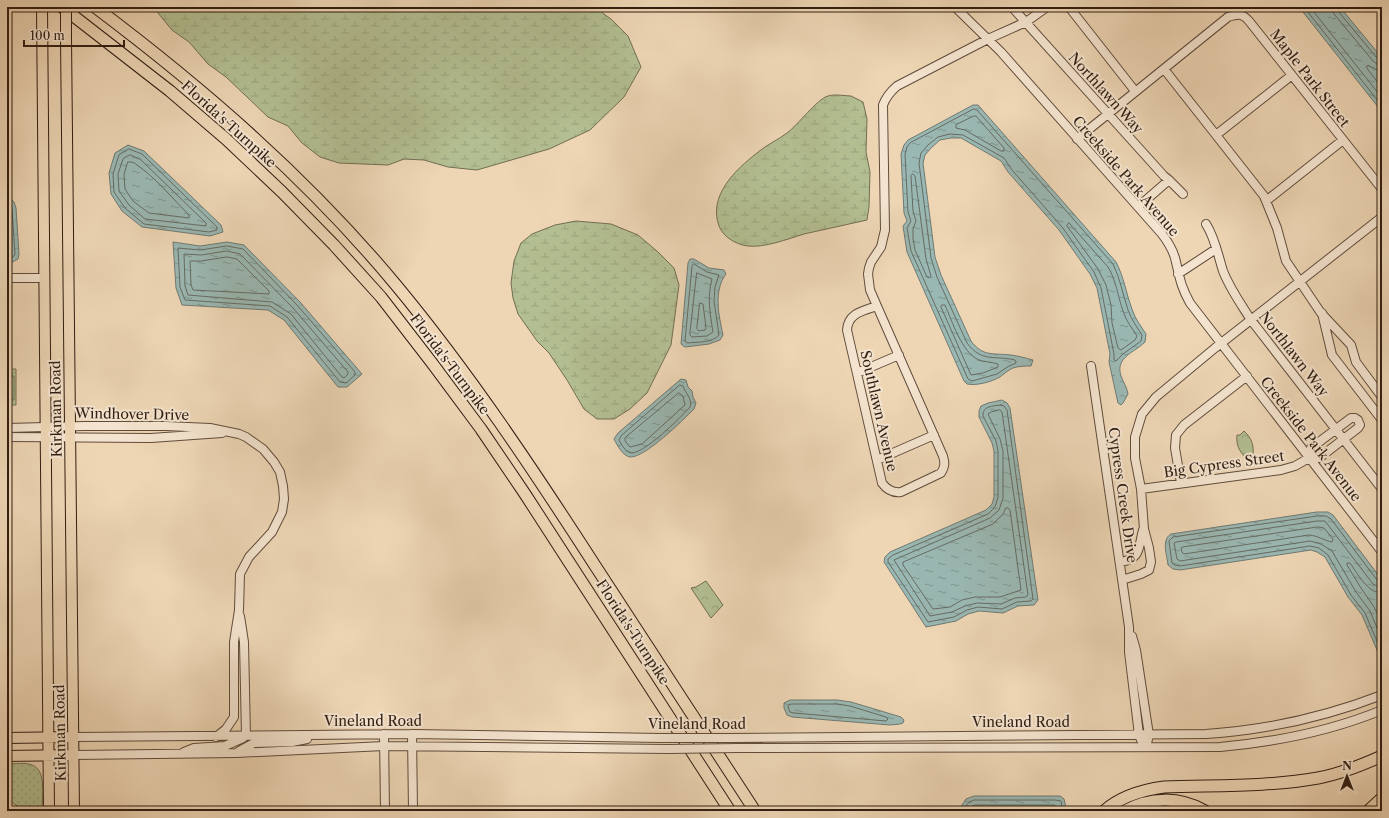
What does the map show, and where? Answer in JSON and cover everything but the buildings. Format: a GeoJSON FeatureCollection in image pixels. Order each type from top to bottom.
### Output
{"type":"FeatureCollection","features":[{"type":"Feature","properties":{"kind":"highway","name":"Florida's Turnpike"},"geometry":{"type":"LineString","coordinates":[[62,7],[170,90],[226,138],[334,245],[381,297],[481,429],[730,811]]}},
{"type":"Feature","properties":{"kind":"highway","name":"Florida's Turnpike"},"geometry":{"type":"LineString","coordinates":[[95,7],[183,75],[239,124],[349,231],[396,285],[448,351],[497,418],[755,811]]}},
{"type":"Feature","properties":{"kind":"highway"},"geometry":{"type":"LineString","coordinates":[[1104,811],[1114,803],[1131,794],[1150,789],[1164,787],[1293,782],[1320,778],[1361,766],[1382,756]]}},
{"type":"Feature","properties":{"kind":"highway"},"geometry":{"type":"LineString","coordinates":[[1368,811],[1382,798]]}},
{"type":"Feature","properties":{"kind":"highway"},"geometry":{"type":"LineString","coordinates":[[1124,811],[1136,804],[1156,800],[1177,801],[1195,805],[1205,811]]}},
{"type":"Feature","properties":{"kind":"main road","name":"Kirkman Road"},"geometry":{"type":"LineString","coordinates":[[42,7],[49,811]]}},
{"type":"Feature","properties":{"kind":"main road","name":"Kirkman Road"},"geometry":{"type":"LineString","coordinates":[[66,7],[74,811]]}},
{"type":"Feature","properties":{"kind":"main road","name":"Vineland Road"},"geometry":{"type":"LineString","coordinates":[[7,738],[74,737]]}},
{"type":"Feature","properties":{"kind":"main road","name":"Vineland Road"},"geometry":{"type":"LineString","coordinates":[[7,756],[74,755]]}},
{"type":"Feature","properties":{"kind":"street","name":"Creekside Park Avenue"},"geometry":{"type":"LineString","coordinates":[[955,7],[988,39],[1162,234],[1170,246],[1176,261],[1182,290],[1190,303],[1382,552]]}},
{"type":"Feature","properties":{"kind":"street","name":"Northlawn Way"},"geometry":{"type":"LineString","coordinates":[[1012,7],[1107,114],[1164,176],[1170,180],[1183,194]]}},
{"type":"Feature","properties":{"kind":"street","name":"Southlawn Avenue"},"geometry":{"type":"LineString","coordinates":[[876,306],[850,318],[847,323],[847,330],[882,483],[885,487],[896,493],[941,473],[945,463],[870,290],[868,274],[869,268],[871,262],[881,247],[885,230],[883,105],[891,90],[897,86],[988,39],[1026,22],[1048,7]]}},
{"type":"Feature","properties":{"kind":"street"},"geometry":{"type":"LineString","coordinates":[[1069,7],[1135,91]]}},
{"type":"Feature","properties":{"kind":"street","name":"Maple Park Street"},"geometry":{"type":"LineString","coordinates":[[1077,139],[1228,17],[1237,14],[1245,16],[1250,21],[1382,189]]}},
{"type":"Feature","properties":{"kind":"street"},"geometry":{"type":"LineString","coordinates":[[1164,69],[1264,196],[1277,228],[1286,261],[1321,313],[1351,345],[1356,362],[1381,396],[1369,404]]}},
{"type":"Feature","properties":{"kind":"street"},"geometry":{"type":"LineString","coordinates":[[1216,134],[1292,75]]}},
{"type":"Feature","properties":{"kind":"street"},"geometry":{"type":"LineString","coordinates":[[1266,201],[1342,140]]}},
{"type":"Feature","properties":{"kind":"street"},"geometry":{"type":"LineString","coordinates":[[1138,207],[1170,180]]}},
{"type":"Feature","properties":{"kind":"street"},"geometry":{"type":"LineString","coordinates":[[1122,580],[1149,570],[1151,562],[1144,529],[1135,458],[1134,437],[1142,414],[1156,397],[1382,217]]}},
{"type":"Feature","properties":{"kind":"street","name":"Northlawn Way"},"geometry":{"type":"LineString","coordinates":[[1206,224],[1211,231],[1216,249],[1232,290],[1251,320],[1382,489]]}},
{"type":"Feature","properties":{"kind":"street"},"geometry":{"type":"LineString","coordinates":[[1178,274],[1216,249]]}},
{"type":"Feature","properties":{"kind":"street"},"geometry":{"type":"LineString","coordinates":[[7,278],[44,278]]}},
{"type":"Feature","properties":{"kind":"street"},"geometry":{"type":"LineString","coordinates":[[1321,313],[1332,355],[1382,420]]}},
{"type":"Feature","properties":{"kind":"street"},"geometry":{"type":"LineString","coordinates":[[1330,348],[1332,342],[1336,339],[1346,338]]}},
{"type":"Feature","properties":{"kind":"street"},"geometry":{"type":"LineString","coordinates":[[857,373],[899,355]]}},
{"type":"Feature","properties":{"kind":"street","name":"Cypress Creek Drive"},"geometry":{"type":"LineString","coordinates":[[1092,366],[1129,627],[1136,650],[1149,735],[1146,747]]}},
{"type":"Feature","properties":{"kind":"street"},"geometry":{"type":"LineString","coordinates":[[1181,483],[1175,448],[1176,435],[1184,425],[1247,376]]}},
{"type":"Feature","properties":{"kind":"street","name":"Big Cypress Street"},"geometry":{"type":"LineString","coordinates":[[1140,489],[1282,470],[1295,466],[1309,458],[1319,458],[1358,428],[1360,425],[1358,420],[1351,418],[1311,448],[1309,458]]}},
{"type":"Feature","properties":{"kind":"street","name":"Windhover Drive"},"geometry":{"type":"LineString","coordinates":[[7,437],[45,432],[71,426],[166,426],[210,428],[239,434],[252,440],[268,453],[280,472],[284,492],[282,512],[276,526],[268,537],[249,556],[241,571],[239,581],[239,610],[244,642],[246,736]]}},
{"type":"Feature","properties":{"kind":"street"},"geometry":{"type":"LineString","coordinates":[[166,426],[166,437]]}},
{"type":"Feature","properties":{"kind":"street","name":"Windhover Drive"},"geometry":{"type":"LineString","coordinates":[[7,428],[45,432],[71,438],[166,437],[233,433]]}},
{"type":"Feature","properties":{"kind":"street"},"geometry":{"type":"LineString","coordinates":[[877,460],[934,435]]}},
{"type":"Feature","properties":{"kind":"street"},"geometry":{"type":"LineString","coordinates":[[1120,562],[1131,560],[1136,555],[1144,529]]}},
{"type":"Feature","properties":{"kind":"street"},"geometry":{"type":"LineString","coordinates":[[1136,555],[1150,555]]}},
{"type":"Feature","properties":{"kind":"street","name":"Windhover Drive"},"geometry":{"type":"LineString","coordinates":[[216,737],[226,729],[234,717],[234,642],[239,610]]}},
{"type":"Feature","properties":{"kind":"street","name":"Cypress Creek Drive"},"geometry":{"type":"LineString","coordinates":[[1129,627],[1129,652],[1139,735],[1146,747]]}},
{"type":"Feature","properties":{"kind":"street"},"geometry":{"type":"LineString","coordinates":[[234,642],[244,642]]}},
{"type":"Feature","properties":{"kind":"street","name":"Vineland Road"},"geometry":{"type":"LineString","coordinates":[[74,737],[216,737],[412,734],[730,738],[1206,734],[1259,729],[1286,724],[1340,710],[1382,695]]}},
{"type":"Feature","properties":{"kind":"street"},"geometry":{"type":"LineString","coordinates":[[1340,710],[1344,723]]}},
{"type":"Feature","properties":{"kind":"street","name":"Vineland Road"},"geometry":{"type":"LineString","coordinates":[[74,755],[178,754],[384,746],[668,749],[1214,747],[1243,745],[1292,737],[1344,723],[1382,710]]}},
{"type":"Feature","properties":{"kind":"street"},"geometry":{"type":"LineString","coordinates":[[384,734],[385,811]]}},
{"type":"Feature","properties":{"kind":"street"},"geometry":{"type":"LineString","coordinates":[[412,734],[413,811]]}},
{"type":"Feature","properties":{"kind":"street"},"geometry":{"type":"LineString","coordinates":[[237,752],[254,743],[292,742],[330,735]]}},
{"type":"Feature","properties":{"kind":"street"},"geometry":{"type":"LineString","coordinates":[[178,754],[194,748],[225,746],[246,736]]}},
{"type":"Feature","properties":{"kind":"street"},"geometry":{"type":"LineString","coordinates":[[958,736],[958,748]]}},
{"type":"Feature","properties":{"kind":"street"},"geometry":{"type":"LineString","coordinates":[[1006,736],[1006,748]]}},
{"type":"Feature","properties":{"kind":"green space"},"geometry":{"type":"Polygon","coordinates":[[[157,7],[594,7],[611,19],[628,36],[641,67],[624,97],[590,130],[549,149],[477,170],[448,167],[424,160],[404,159],[388,165],[339,163],[320,157],[302,143],[288,126],[268,117],[226,77],[208,64],[189,42],[172,30],[158,13],[157,7]]]}},
{"type":"Feature","properties":{"kind":"green space"},"geometry":{"type":"Polygon","coordinates":[[[828,96],[851,96],[863,102],[867,119],[866,152],[870,172],[867,220],[804,234],[761,246],[744,245],[727,237],[719,226],[717,204],[720,194],[732,176],[740,167],[761,150],[783,136],[818,102],[828,96]]]}},
{"type":"Feature","properties":{"kind":"green space"},"geometry":{"type":"Polygon","coordinates":[[[576,221],[611,224],[638,235],[674,268],[679,285],[671,345],[647,393],[630,409],[614,419],[597,419],[584,409],[549,353],[537,341],[518,314],[513,298],[511,283],[514,261],[521,243],[532,234],[555,225],[576,221]]]}},
{"type":"Feature","properties":{"kind":"green space"},"geometry":{"type":"Polygon","coordinates":[[[7,369],[16,369],[16,405],[7,405],[7,369]]]}},
{"type":"Feature","properties":{"kind":"green space"},"geometry":{"type":"Polygon","coordinates":[[[7,376],[14,376],[14,400],[7,400],[7,376]]]}},
{"type":"Feature","properties":{"kind":"green space"},"geometry":{"type":"Polygon","coordinates":[[[1244,431],[1251,439],[1253,449],[1253,456],[1246,458],[1240,450],[1237,442],[1237,435],[1240,435],[1244,431]]]}},
{"type":"Feature","properties":{"kind":"green space"},"geometry":{"type":"Polygon","coordinates":[[[706,581],[723,605],[711,618],[691,588],[696,587],[706,581]]]}},
{"type":"Feature","properties":{"kind":"green space"},"geometry":{"type":"Polygon","coordinates":[[[20,763],[32,765],[40,772],[43,785],[42,811],[21,811],[19,807],[7,799],[7,764],[20,763]]]}},
{"type":"Feature","properties":{"kind":"water"},"geometry":{"type":"Polygon","coordinates":[[[1299,7],[1340,7],[1382,58],[1382,112],[1299,7]]]}},
{"type":"Feature","properties":{"kind":"water"},"geometry":{"type":"Polygon","coordinates":[[[973,105],[978,105],[1116,262],[1121,273],[1133,313],[1146,334],[1145,342],[1127,356],[1121,364],[1121,376],[1128,394],[1121,405],[1118,403],[1109,362],[1110,354],[1097,288],[1090,274],[1059,230],[1008,172],[1001,161],[961,138],[951,138],[940,140],[931,148],[925,155],[923,163],[935,257],[941,275],[971,341],[975,346],[984,352],[1011,355],[1033,360],[1031,366],[1020,366],[1013,368],[1000,377],[988,382],[967,384],[964,381],[907,252],[903,226],[907,221],[904,213],[901,154],[904,145],[908,140],[973,105]]]}},
{"type":"Feature","properties":{"kind":"water"},"geometry":{"type":"Polygon","coordinates":[[[128,145],[144,151],[221,225],[223,232],[210,236],[142,227],[122,211],[111,194],[109,173],[115,153],[128,145]]]}},
{"type":"Feature","properties":{"kind":"water"},"geometry":{"type":"Polygon","coordinates":[[[12,200],[16,208],[19,254],[18,259],[7,265],[7,201],[12,200]]]}},
{"type":"Feature","properties":{"kind":"water"},"geometry":{"type":"Polygon","coordinates":[[[173,242],[200,246],[227,242],[244,245],[300,302],[362,374],[347,387],[338,387],[284,320],[268,310],[182,305],[176,288],[173,242]]]}},
{"type":"Feature","properties":{"kind":"water"},"geometry":{"type":"Polygon","coordinates":[[[690,259],[694,259],[709,268],[724,270],[726,274],[719,288],[718,296],[723,335],[720,340],[709,344],[685,347],[681,344],[688,263],[690,259]]]}},
{"type":"Feature","properties":{"kind":"water"},"geometry":{"type":"Polygon","coordinates":[[[681,379],[686,380],[688,387],[692,391],[696,403],[694,409],[664,438],[645,451],[637,456],[630,457],[625,455],[620,450],[614,439],[618,433],[681,379]]]}},
{"type":"Feature","properties":{"kind":"water"},"geometry":{"type":"Polygon","coordinates":[[[1002,400],[1007,403],[1010,408],[1038,600],[1034,605],[1018,606],[1003,613],[979,611],[968,614],[956,621],[926,627],[884,562],[885,557],[890,552],[986,510],[992,504],[994,497],[994,451],[992,443],[979,417],[979,411],[981,406],[1002,400]]]}},
{"type":"Feature","properties":{"kind":"water"},"geometry":{"type":"Polygon","coordinates":[[[1317,512],[1328,512],[1333,515],[1382,580],[1382,659],[1362,615],[1348,597],[1325,557],[1317,552],[1311,550],[1180,570],[1173,569],[1168,565],[1165,544],[1166,540],[1171,534],[1317,512]]]}},
{"type":"Feature","properties":{"kind":"water"},"geometry":{"type":"Polygon","coordinates":[[[790,700],[837,700],[851,702],[901,717],[904,720],[903,723],[890,725],[792,717],[787,715],[784,708],[784,703],[790,700]]]}},
{"type":"Feature","properties":{"kind":"water"},"geometry":{"type":"Polygon","coordinates":[[[974,796],[1060,796],[1064,799],[1066,808],[1064,811],[958,811],[966,799],[974,796]]]}}]}
